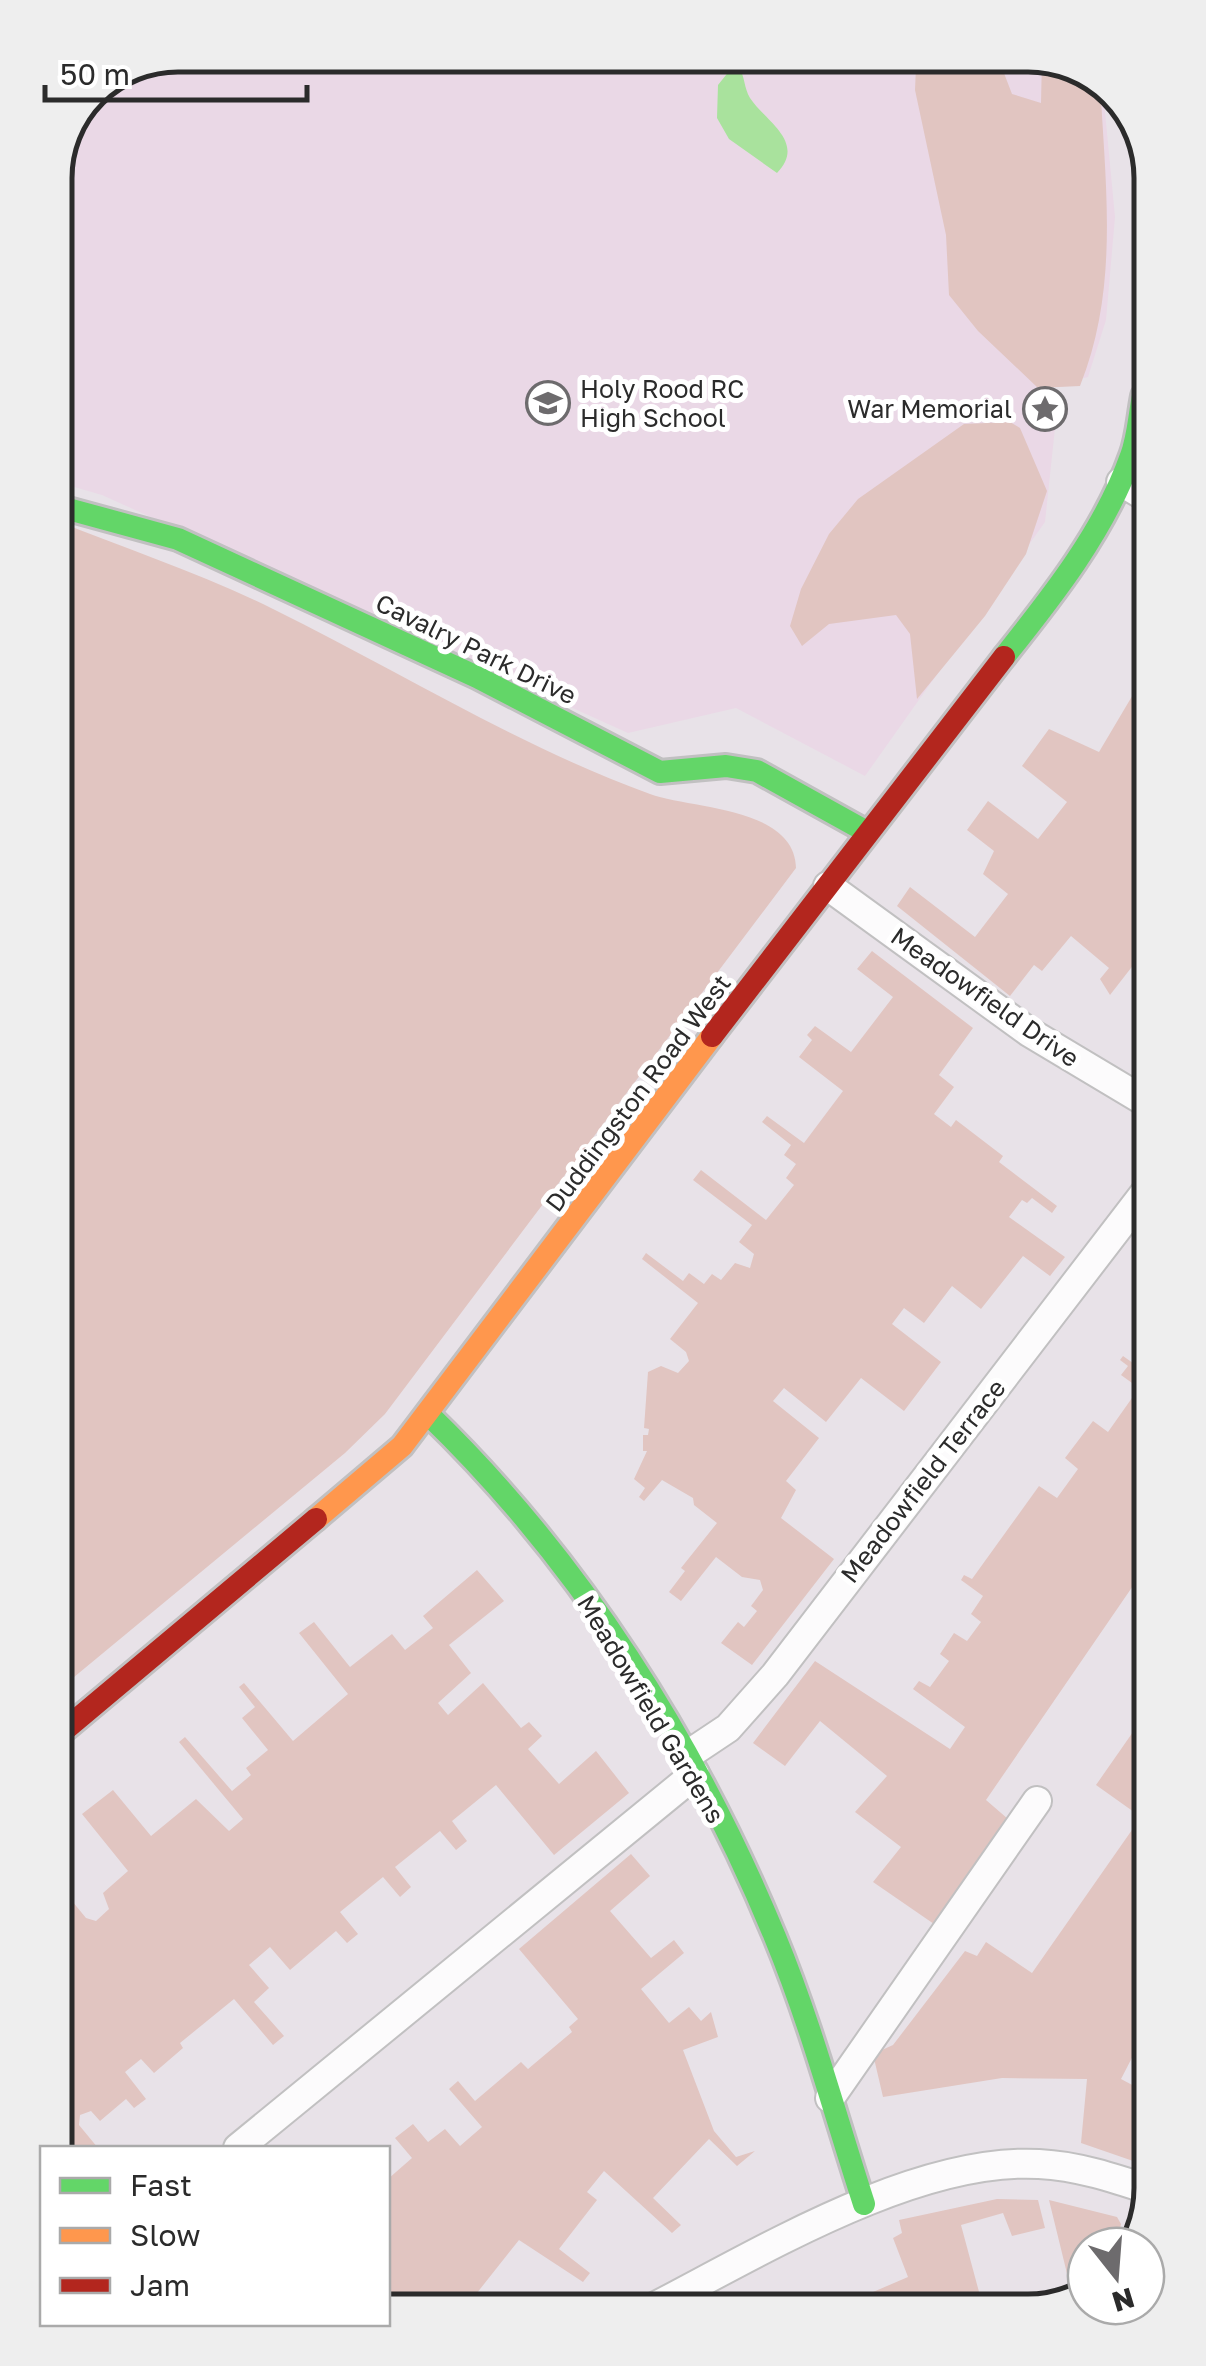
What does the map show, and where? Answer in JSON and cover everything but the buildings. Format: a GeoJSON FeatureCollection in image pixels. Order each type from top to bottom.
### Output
{"type":"FeatureCollection","features":[{"type":"Feature","properties":{"kind":"street","name":"Duddingston Road West"},"geometry":{"type":"LineString","coordinates":[[72,1724],[385,1465],[428,1414],[866,832],[1132,489],[1134,446]]}},
{"type":"Feature","properties":{"kind":"street","name":"Cavalry Park Drive"},"geometry":{"type":"LineString","coordinates":[[73,510],[178,539],[478,677],[660,772],[726,766],[757,771],[866,832]]}},
{"type":"Feature","properties":{"kind":"street","name":"Meadowfield Drive"},"geometry":{"type":"LineString","coordinates":[[828,886],[1029,1032],[1134,1095]]}},
{"type":"Feature","properties":{"kind":"street","name":"Meadowfield Terrace"},"geometry":{"type":"LineString","coordinates":[[240,2146],[691,1765],[728,1728],[775,1676],[1134,1206]]}},
{"type":"Feature","properties":{"kind":"street","name":"Meadowfield Gardens"},"geometry":{"type":"LineString","coordinates":[[428,1414],[492,1478],[564,1568],[691,1765],[774,1936],[864,2204]]}},
{"type":"Feature","properties":{"kind":"street"},"geometry":{"type":"LineString","coordinates":[[830,2098],[1037,1800]]}},
{"type":"Feature","properties":{"kind":"street"},"geometry":{"type":"LineString","coordinates":[[680,2294],[814,2224],[938,2178],[1035,2163],[1070,2167],[1134,2185]]}},
{"type":"Feature","properties":{"kind":"shaded area","name":"Holy Rood RC High School"},"geometry":{"type":"Polygon","coordinates":[[[179,72],[1034,73],[1068,81],[1092,94],[1105,107],[1115,217],[1106,320],[1088,377],[1040,390],[1041,417],[1055,428],[1045,522],[865,776],[736,708],[628,733],[102,495],[73,487],[73,172],[76,151],[94,114],[120,90],[138,81],[179,72]]]}},
{"type":"Feature","properties":{"kind":"shaded area"},"geometry":{"type":"Polygon","coordinates":[[[728,73],[741,73],[750,98],[786,142],[785,162],[777,173],[729,139],[717,118],[718,85],[728,73]]]}},
{"type":"Feature","properties":{"kind":"shaded area"},"geometry":{"type":"Polygon","coordinates":[[[916,73],[1004,73],[1012,94],[1041,103],[1042,74],[1068,81],[1101,103],[1105,273],[1093,348],[1080,386],[1038,388],[978,331],[949,295],[946,235],[915,90],[916,73]]]}},
{"type":"Feature","properties":{"kind":"shaded area"},"geometry":{"type":"Polygon","coordinates":[[[1010,422],[1020,428],[1047,491],[1026,554],[985,616],[917,699],[910,634],[896,615],[829,624],[802,646],[790,626],[801,589],[829,534],[858,499],[964,424],[1010,422]]]}},
{"type":"Feature","properties":{"kind":"shaded area"},"geometry":{"type":"Polygon","coordinates":[[[73,527],[249,597],[507,731],[602,775],[667,799],[760,821],[778,832],[791,848],[796,868],[385,1414],[345,1453],[72,1679],[73,527]]]}},
{"type":"Feature","properties":{"kind":"shaded area"},"geometry":{"type":"Polygon","coordinates":[[[1134,693],[1134,964],[1110,995],[1100,979],[1109,968],[1071,936],[1042,971],[1034,965],[1010,996],[897,906],[910,887],[975,937],[1008,894],[983,874],[994,851],[967,830],[988,801],[1038,839],[1067,802],[1022,766],[1049,729],[1099,752],[1134,693]]]}},
{"type":"Feature","properties":{"kind":"shaded area"},"geometry":{"type":"Polygon","coordinates":[[[872,951],[973,1028],[939,1075],[954,1087],[934,1114],[951,1127],[956,1120],[1003,1156],[999,1162],[1057,1206],[1052,1213],[1032,1198],[1027,1203],[1022,1200],[1009,1217],[1065,1257],[1050,1276],[1023,1256],[981,1309],[952,1286],[924,1323],[904,1308],[892,1324],[941,1362],[904,1411],[861,1378],[826,1422],[784,1388],[773,1401],[819,1438],[786,1481],[796,1490],[781,1518],[834,1559],[752,1665],[721,1643],[738,1622],[744,1627],[757,1611],[751,1606],[763,1590],[760,1580],[742,1577],[716,1557],[681,1601],[669,1592],[685,1571],[681,1568],[717,1523],[694,1505],[693,1498],[662,1480],[644,1501],[639,1497],[645,1488],[634,1479],[647,1451],[643,1451],[643,1435],[648,1435],[649,1429],[644,1428],[648,1372],[661,1366],[678,1373],[689,1361],[686,1352],[670,1339],[698,1303],[642,1259],[646,1253],[683,1281],[689,1273],[704,1284],[712,1274],[721,1280],[735,1263],[750,1268],[754,1254],[739,1242],[752,1225],[693,1180],[701,1170],[766,1220],[794,1185],[786,1178],[796,1164],[784,1155],[791,1145],[762,1122],[767,1116],[804,1143],[843,1091],[799,1057],[812,1040],[807,1035],[815,1026],[851,1052],[893,997],[857,969],[872,951]]]}},
{"type":"Feature","properties":{"kind":"shaded area"},"geometry":{"type":"Polygon","coordinates":[[[1123,1356],[1134,1364],[1134,1384],[1121,1375],[1128,1366],[1120,1360],[1123,1356]]]}},
{"type":"Feature","properties":{"kind":"shaded area"},"geometry":{"type":"Polygon","coordinates":[[[1134,1395],[1134,1584],[986,1800],[1008,1819],[934,1924],[873,1882],[901,1847],[855,1812],[887,1776],[820,1721],[785,1766],[753,1743],[815,1661],[950,1749],[965,1727],[913,1689],[919,1681],[930,1687],[949,1661],[940,1654],[954,1633],[967,1641],[981,1622],[971,1614],[983,1596],[961,1580],[964,1575],[972,1579],[1039,1486],[1057,1498],[1078,1469],[1065,1458],[1093,1421],[1108,1432],[1134,1395]]]}},
{"type":"Feature","properties":{"kind":"shaded area"},"geometry":{"type":"Polygon","coordinates":[[[477,1570],[504,1601],[449,1645],[471,1673],[438,1703],[448,1715],[483,1683],[521,1728],[529,1722],[542,1736],[528,1749],[559,1784],[596,1751],[629,1793],[554,1855],[496,1785],[452,1821],[467,1841],[456,1850],[440,1831],[395,1867],[411,1887],[400,1897],[383,1877],[340,1912],[358,1934],[347,1943],[336,1931],[290,1970],[270,1947],[249,1965],[269,1988],[254,2002],[284,2036],[273,2045],[234,1999],[180,2043],[183,2048],[154,2073],[141,2059],[125,2072],[146,2099],[134,2108],[126,2099],[100,2121],[91,2111],[80,2115],[79,2125],[96,2146],[72,2146],[72,1901],[86,1918],[96,1921],[109,1909],[103,1893],[128,1871],[82,1814],[113,1790],[151,1836],[196,1799],[229,1831],[243,1819],[179,1742],[185,1737],[232,1791],[251,1775],[246,1768],[268,1750],[242,1718],[255,1707],[239,1687],[244,1683],[293,1741],[348,1694],[299,1633],[314,1622],[350,1667],[392,1634],[405,1650],[433,1628],[423,1616],[477,1570]]]}},
{"type":"Feature","properties":{"kind":"shaded area"},"geometry":{"type":"Polygon","coordinates":[[[1134,1731],[1134,1812],[1096,1785],[1134,1731]]]}},
{"type":"Feature","properties":{"kind":"shaded area"},"geometry":{"type":"Polygon","coordinates":[[[1134,1827],[1134,2054],[1121,2079],[1134,2086],[1134,2161],[1081,2143],[1087,2079],[1002,2078],[883,2097],[873,2054],[893,2045],[965,1951],[977,1956],[986,1942],[1032,1973],[1134,1827]]]}},
{"type":"Feature","properties":{"kind":"shaded area"},"geometry":{"type":"Polygon","coordinates":[[[631,1854],[650,1876],[610,1911],[651,1958],[674,1940],[684,1953],[641,1989],[669,2023],[689,2007],[701,2021],[711,2012],[718,2037],[683,2050],[714,2131],[736,2157],[755,2151],[737,2166],[709,2139],[653,2198],[681,2225],[672,2233],[604,2171],[587,2192],[597,2200],[559,2249],[590,2273],[583,2282],[519,2240],[477,2293],[390,2293],[390,2177],[412,2158],[395,2138],[413,2124],[428,2142],[445,2129],[460,2146],[482,2127],[449,2089],[458,2081],[475,2101],[521,2062],[528,2069],[572,2032],[569,2027],[578,2019],[519,1949],[631,1854]]]}},
{"type":"Feature","properties":{"kind":"shaded area"},"geometry":{"type":"Polygon","coordinates":[[[997,2199],[1038,2200],[1045,2228],[1012,2236],[1003,2213],[961,2225],[980,2294],[869,2294],[908,2277],[893,2238],[902,2233],[899,2220],[997,2199]]]}},
{"type":"Feature","properties":{"kind":"shaded area"},"geometry":{"type":"Polygon","coordinates":[[[1049,2200],[1117,2217],[1121,2224],[1066,2226],[1066,2269],[1049,2200]]]}},
{"type":"Feature","properties":{"kind":"traffic: fast"},"geometry":{"type":"LineString","coordinates":[[1004,657],[1092,536],[1120,483],[1134,445]]}},
{"type":"Feature","properties":{"kind":"traffic: fast"},"geometry":{"type":"LineString","coordinates":[[73,510],[178,539],[477,677],[660,772],[726,766],[757,771],[867,832]]}},
{"type":"Feature","properties":{"kind":"traffic: fast"},"geometry":{"type":"LineString","coordinates":[[428,1414],[535,1530],[583,1592],[670,1725],[708,1794],[775,1937],[864,2204]]}},
{"type":"Feature","properties":{"kind":"traffic: slow"},"geometry":{"type":"LineString","coordinates":[[316,1519],[402,1446],[712,1036]]}},
{"type":"Feature","properties":{"kind":"traffic: jam"},"geometry":{"type":"LineString","coordinates":[[712,1036],[1004,657]]}},
{"type":"Feature","properties":{"kind":"traffic: jam"},"geometry":{"type":"LineString","coordinates":[[72,1723],[316,1519]]}},
{"type":"Feature","properties":{"kind":"place","name":"Holy Rood RC High School"},"geometry":{"type":"Point","coordinates":[548,403]}},
{"type":"Feature","properties":{"kind":"place","name":"War Memorial"},"geometry":{"type":"Point","coordinates":[1045,409]}}]}
